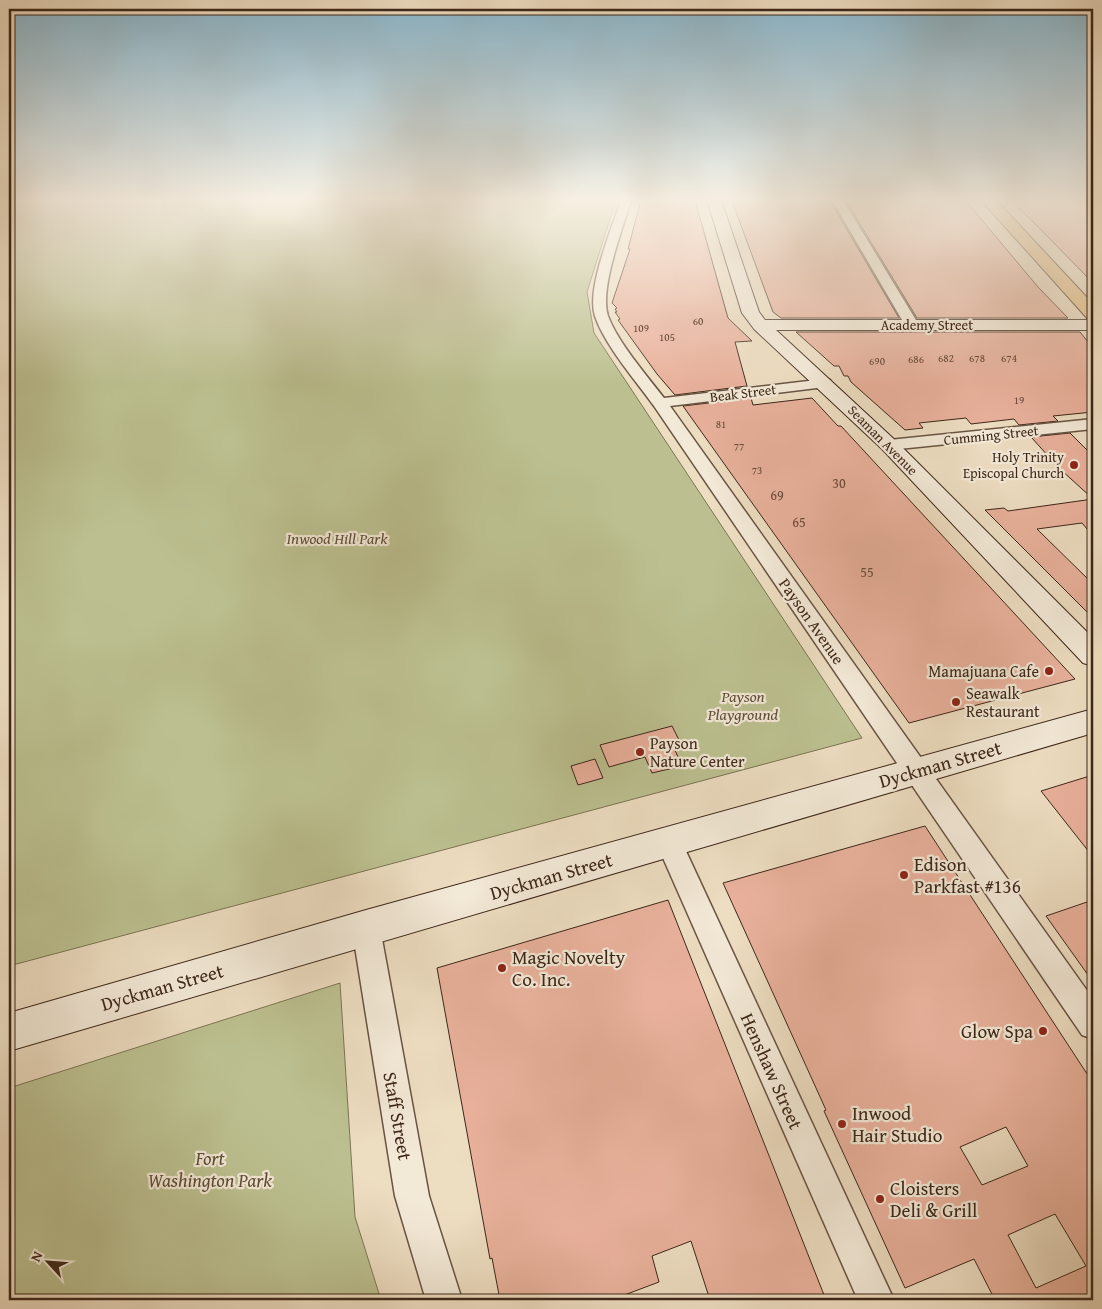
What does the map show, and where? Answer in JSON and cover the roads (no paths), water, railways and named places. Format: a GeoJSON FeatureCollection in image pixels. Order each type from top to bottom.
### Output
{"type":"FeatureCollection","features":[{"type":"Feature","properties":{"kind":"main road"},"geometry":{"type":"LineString","coordinates":[[1044,261],[1093,314]]}},
{"type":"Feature","properties":{"kind":"street","name":"Payson Avenue"},"geometry":{"type":"LineString","coordinates":[[608,261],[600,287],[601,315],[620,350],[660,403],[1093,1024]]}},
{"type":"Feature","properties":{"kind":"street","name":"Seaman Avenue"},"geometry":{"type":"LineString","coordinates":[[734,261],[751,313],[760,324],[889,445],[1093,656]]}},
{"type":"Feature","properties":{"kind":"street"},"geometry":{"type":"LineString","coordinates":[[874,261],[912,325]]}},
{"type":"Feature","properties":{"kind":"street","name":"Academy Street"},"geometry":{"type":"LineString","coordinates":[[760,324],[1093,325]]}},
{"type":"Feature","properties":{"kind":"street","name":"Beak Street"},"geometry":{"type":"LineString","coordinates":[[660,403],[825,384]]}},
{"type":"Feature","properties":{"kind":"street","name":"Cumming Street"},"geometry":{"type":"LineString","coordinates":[[889,445],[1093,424]]}},
{"type":"Feature","properties":{"kind":"street","name":"Dyckman Street"},"geometry":{"type":"LineString","coordinates":[[9,1032],[1093,720]]}},
{"type":"Feature","properties":{"kind":"street","name":"Henshaw Street"},"geometry":{"type":"LineString","coordinates":[[669,842],[876,1300]]}},
{"type":"Feature","properties":{"kind":"street","name":"Staff Street"},"geometry":{"type":"LineString","coordinates":[[366,928],[412,1196],[444,1300]]}},
{"type":"Feature","properties":{"kind":"place","name":"Holy Trinity Episcopal Church"},"geometry":{"type":"Point","coordinates":[1074,465]}},
{"type":"Feature","properties":{"kind":"place","name":"Mamajuana Cafe"},"geometry":{"type":"Point","coordinates":[1049,671]}},
{"type":"Feature","properties":{"kind":"place","name":"Seawalk Restaurant"},"geometry":{"type":"Point","coordinates":[956,702]}},
{"type":"Feature","properties":{"kind":"place","name":"Payson Nature Center"},"geometry":{"type":"Point","coordinates":[640,752]}},
{"type":"Feature","properties":{"kind":"place","name":"Edison Parkfast #136"},"geometry":{"type":"Point","coordinates":[904,875]}},
{"type":"Feature","properties":{"kind":"place","name":"Magic Novelty Co. Inc."},"geometry":{"type":"Point","coordinates":[502,968]}},
{"type":"Feature","properties":{"kind":"place","name":"Glow Spa"},"geometry":{"type":"Point","coordinates":[1043,1031]}},
{"type":"Feature","properties":{"kind":"place","name":"Inwood Hair Studio"},"geometry":{"type":"Point","coordinates":[842,1124]}},
{"type":"Feature","properties":{"kind":"place","name":"Cloisters Deli & Grill"},"geometry":{"type":"Point","coordinates":[880,1199]}},
{"type":"Feature","properties":{"kind":"park label","name":"Inwood Hill Park"},"geometry":{"type":"Point","coordinates":[337,538]}},
{"type":"Feature","properties":{"kind":"park label","name":"Payson Playground"},"geometry":{"type":"Point","coordinates":[743,705]}},
{"type":"Feature","properties":{"kind":"park label","name":"Fort Washington Park"},"geometry":{"type":"Point","coordinates":[210,1169]}}]}
